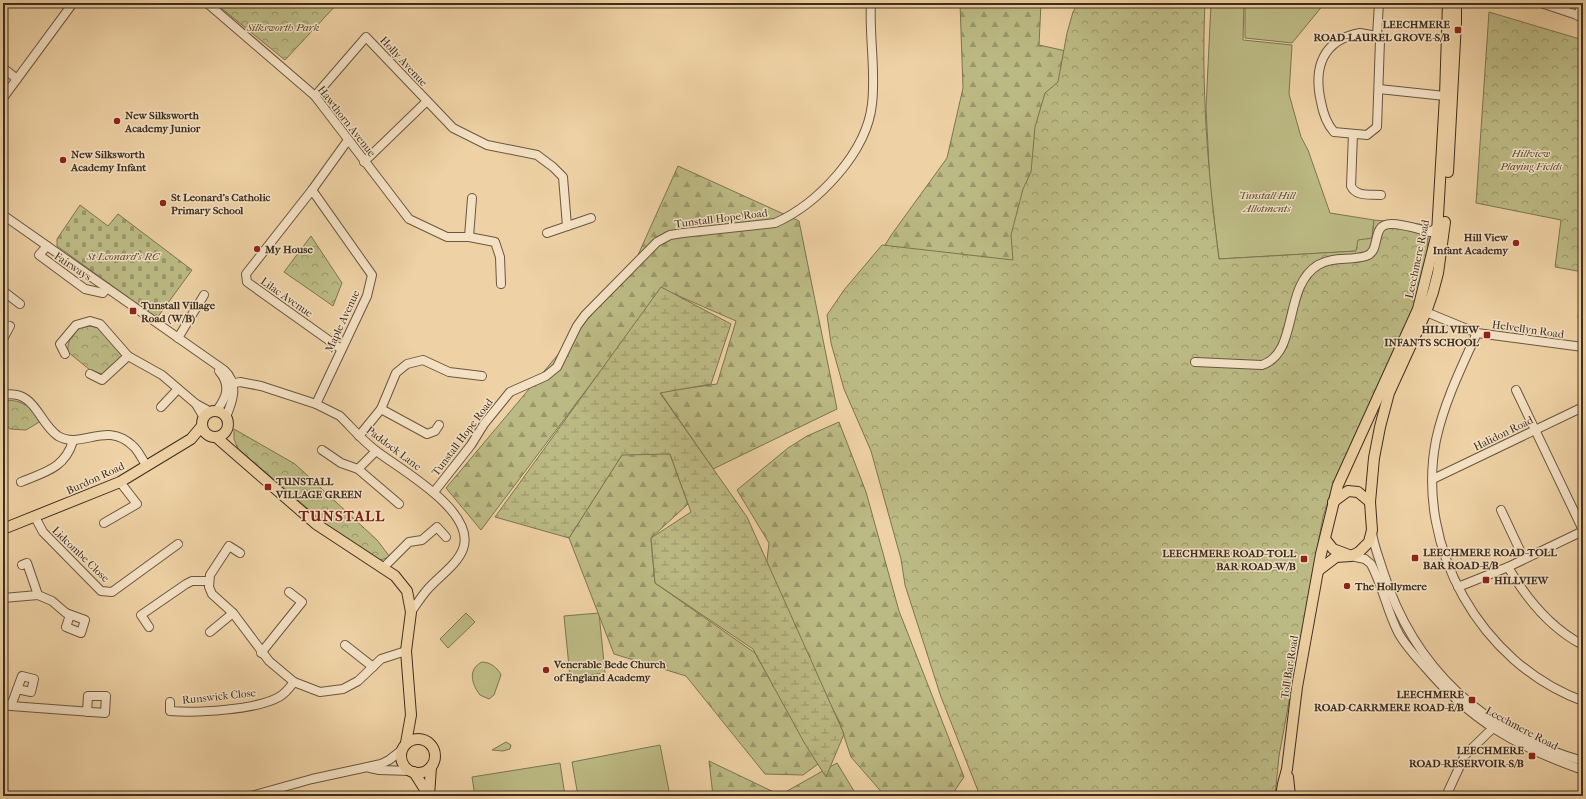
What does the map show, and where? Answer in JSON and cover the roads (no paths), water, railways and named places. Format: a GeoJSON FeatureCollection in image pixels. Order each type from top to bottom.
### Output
{"type":"FeatureCollection","features":[{"type":"Feature","properties":{"kind":"main road","name":"Leechmere Road"},"geometry":{"type":"LineString","coordinates":[[1372,530],[1370,502],[1374,458],[1389,393],[1438,273],[1444,231],[1449,96],[1448,3]]}},
{"type":"Feature","properties":{"kind":"main road","name":"Leechmere Road"},"geometry":{"type":"LineString","coordinates":[[1321,554],[1338,485],[1359,435],[1422,310],[1424,290],[1438,227],[1456,22],[1456,3]]}},
{"type":"Feature","properties":{"kind":"main road"},"geometry":{"type":"LineString","coordinates":[[230,447],[226,431],[228,424],[226,417],[210,413],[202,427],[212,436],[230,447],[316,524],[383,568],[400,581],[409,597],[411,612],[406,651],[411,715],[415,728],[422,739]]}},
{"type":"Feature","properties":{"kind":"main road","name":"Burdon Road"},"geometry":{"type":"LineString","coordinates":[[3,529],[120,482],[191,439],[202,427]]}},
{"type":"Feature","properties":{"kind":"main road"},"geometry":{"type":"LineString","coordinates":[[212,436],[226,431]]}},
{"type":"Feature","properties":{"kind":"main road","name":"Burdon Road"},"geometry":{"type":"LineString","coordinates":[[191,439],[212,436]]}},
{"type":"Feature","properties":{"kind":"main road"},"geometry":{"type":"LineString","coordinates":[[1333,502],[1348,491],[1358,492],[1370,502]]}},
{"type":"Feature","properties":{"kind":"main road"},"geometry":{"type":"LineString","coordinates":[[1319,570],[1336,557],[1351,556],[1362,550],[1369,542],[1372,530]]}},
{"type":"Feature","properties":{"kind":"main road","name":"Leechmere Road"},"geometry":{"type":"LineString","coordinates":[[1325,539],[1333,549],[1351,556]]}},
{"type":"Feature","properties":{"kind":"main road","name":"Toll Bar Road"},"geometry":{"type":"LineString","coordinates":[[1281,796],[1282,784],[1287,769],[1297,687],[1321,554]]}},
{"type":"Feature","properties":{"kind":"main road"},"geometry":{"type":"LineString","coordinates":[[411,715],[401,759],[404,766],[413,772],[429,796]]}},
{"type":"Feature","properties":{"kind":"main road"},"geometry":{"type":"LineString","coordinates":[[404,747],[415,739],[422,739],[429,742],[433,747],[435,755],[431,767],[429,796]]}},
{"type":"Feature","properties":{"kind":"main road"},"geometry":{"type":"LineString","coordinates":[[413,772],[420,773],[431,767]]}},
{"type":"Feature","properties":{"kind":"main road","name":"Toll Bar Road"},"geometry":{"type":"LineString","coordinates":[[1287,769],[1290,796]]}},
{"type":"Feature","properties":{"kind":"street"},"geometry":{"type":"LineString","coordinates":[[3,98],[73,3]]}},
{"type":"Feature","properties":{"kind":"street","name":"Hawthorn Avenue"},"geometry":{"type":"LineString","coordinates":[[207,3],[315,96],[409,220],[448,237],[469,237]]}},
{"type":"Feature","properties":{"kind":"street","name":"Tunstall Hope Road"},"geometry":{"type":"LineString","coordinates":[[434,492],[471,445],[484,424],[510,392],[546,376],[557,367],[577,326],[585,315],[657,242],[670,235],[775,223],[789,217],[806,205],[828,184],[851,157],[863,138],[872,104],[871,3]]}},
{"type":"Feature","properties":{"kind":"street"},"geometry":{"type":"LineString","coordinates":[[1377,36],[1360,33],[1348,35],[1339,39],[1322,57],[1318,73],[1319,92],[1328,126],[1334,132],[1367,135],[1377,127],[1380,40],[1377,36],[1379,3]]}},
{"type":"Feature","properties":{"kind":"street"},"geometry":{"type":"LineString","coordinates":[[1542,3],[1581,17],[1582,3]]}},
{"type":"Feature","properties":{"kind":"street","name":"Holly Avenue"},"geometry":{"type":"LineString","coordinates":[[315,96],[366,37],[453,128],[487,145],[537,155],[553,167],[563,177],[567,226]]}},
{"type":"Feature","properties":{"kind":"street"},"geometry":{"type":"LineString","coordinates":[[3,68],[17,79]]}},
{"type":"Feature","properties":{"kind":"street"},"geometry":{"type":"LineString","coordinates":[[1379,89],[1449,96]]}},
{"type":"Feature","properties":{"kind":"street"},"geometry":{"type":"LineString","coordinates":[[364,162],[427,102]]}},
{"type":"Feature","properties":{"kind":"street"},"geometry":{"type":"LineString","coordinates":[[1353,134],[1351,186],[1358,194],[1381,195]]}},
{"type":"Feature","properties":{"kind":"street","name":"Lilac Avenue"},"geometry":{"type":"LineString","coordinates":[[341,350],[247,282],[246,274],[312,190],[348,140]]}},
{"type":"Feature","properties":{"kind":"street","name":"Maple Avenue"},"geometry":{"type":"LineString","coordinates":[[312,190],[372,275],[367,296],[316,404]]}},
{"type":"Feature","properties":{"kind":"street"},"geometry":{"type":"LineString","coordinates":[[472,198],[469,237],[495,242],[500,257],[501,284]]}},
{"type":"Feature","properties":{"kind":"street"},"geometry":{"type":"LineString","coordinates":[[3,215],[228,374],[234,393],[226,417]]}},
{"type":"Feature","properties":{"kind":"street"},"geometry":{"type":"LineString","coordinates":[[547,233],[591,218]]}},
{"type":"Feature","properties":{"kind":"street"},"geometry":{"type":"LineString","coordinates":[[1194,362],[1262,365],[1269,362],[1275,358],[1283,344],[1301,282],[1308,273],[1319,264],[1332,260],[1366,256],[1373,252],[1376,246],[1376,236],[1380,228],[1390,224],[1430,232],[1438,227]]}},
{"type":"Feature","properties":{"kind":"street","name":"Fairways"},"geometry":{"type":"LineString","coordinates":[[47,246],[39,256],[85,288],[103,293],[107,288]]}},
{"type":"Feature","properties":{"kind":"street"},"geometry":{"type":"LineString","coordinates":[[3,291],[20,304]]}},
{"type":"Feature","properties":{"kind":"street"},"geometry":{"type":"LineString","coordinates":[[178,338],[204,295]]}},
{"type":"Feature","properties":{"kind":"street","name":"Helvellyn Road"},"geometry":{"type":"LineString","coordinates":[[1422,310],[1477,333],[1583,347]]}},
{"type":"Feature","properties":{"kind":"street"},"geometry":{"type":"LineString","coordinates":[[65,354],[60,344],[76,325],[90,321],[100,324],[128,356],[162,375],[196,404],[210,413],[225,398],[230,384]]}},
{"type":"Feature","properties":{"kind":"street"},"geometry":{"type":"LineString","coordinates":[[3,339],[10,326]]}},
{"type":"Feature","properties":{"kind":"street"},"geometry":{"type":"LineString","coordinates":[[1477,333],[1456,381],[1441,421],[1436,441],[1433,479],[1433,505],[1445,556],[1458,587],[1487,632],[1514,660],[1542,681],[1562,693],[1583,702]]}},
{"type":"Feature","properties":{"kind":"street"},"geometry":{"type":"LineString","coordinates":[[90,374],[102,380],[128,356]]}},
{"type":"Feature","properties":{"kind":"street"},"geometry":{"type":"LineString","coordinates":[[359,436],[381,409],[396,373],[407,364],[423,360],[449,372],[482,376]]}},
{"type":"Feature","properties":{"kind":"street","name":"Paddock Lane"},"geometry":{"type":"LineString","coordinates":[[230,384],[247,382],[261,386],[316,404],[340,416],[376,451],[434,492],[461,524],[465,540],[458,557],[426,591],[411,612]]}},
{"type":"Feature","properties":{"kind":"street"},"geometry":{"type":"LineString","coordinates":[[160,407],[178,389]]}},
{"type":"Feature","properties":{"kind":"street"},"geometry":{"type":"LineString","coordinates":[[1458,587],[1524,559],[1583,530],[1516,390]]}},
{"type":"Feature","properties":{"kind":"street"},"geometry":{"type":"LineString","coordinates":[[4,393],[17,396],[34,405],[47,426],[59,436],[73,441],[105,434],[122,438],[134,446],[147,466]]}},
{"type":"Feature","properties":{"kind":"street","name":"Halidon Road"},"geometry":{"type":"LineString","coordinates":[[1433,479],[1583,407]]}},
{"type":"Feature","properties":{"kind":"street"},"geometry":{"type":"LineString","coordinates":[[381,409],[427,434],[435,431],[439,425]]}},
{"type":"Feature","properties":{"kind":"street"},"geometry":{"type":"LineString","coordinates":[[21,482],[55,467],[65,460],[70,452],[73,441]]}},
{"type":"Feature","properties":{"kind":"street"},"geometry":{"type":"LineString","coordinates":[[322,450],[341,463],[358,469],[399,504]]}},
{"type":"Feature","properties":{"kind":"street"},"geometry":{"type":"LineString","coordinates":[[358,469],[376,451]]}},
{"type":"Feature","properties":{"kind":"street"},"geometry":{"type":"LineString","coordinates":[[120,482],[138,504],[145,510]]}},
{"type":"Feature","properties":{"kind":"street"},"geometry":{"type":"LineString","coordinates":[[104,523],[138,504]]}},
{"type":"Feature","properties":{"kind":"street"},"geometry":{"type":"LineString","coordinates":[[1501,510],[1524,559]]}},
{"type":"Feature","properties":{"kind":"street","name":"Lidcombe Close"},"geometry":{"type":"LineString","coordinates":[[35,517],[43,532],[101,591],[112,592],[178,544]]}},
{"type":"Feature","properties":{"kind":"street"},"geometry":{"type":"LineString","coordinates":[[383,568],[409,542],[422,540],[437,527],[446,537]]}},
{"type":"Feature","properties":{"kind":"street","name":"Leechmere Road"},"geometry":{"type":"LineString","coordinates":[[1372,530],[1375,549],[1388,590],[1407,630],[1428,661],[1445,682],[1492,724],[1565,756],[1583,761]]}},
{"type":"Feature","properties":{"kind":"street"},"geometry":{"type":"LineString","coordinates":[[240,553],[229,546],[218,560],[208,581],[212,594],[233,613],[261,653],[276,668],[294,682],[320,692],[343,689],[358,681],[385,657],[406,651]]}},
{"type":"Feature","properties":{"kind":"street","name":"Leechmere Road"},"geometry":{"type":"LineString","coordinates":[[1351,556],[1365,559],[1371,564],[1399,635],[1414,654],[1456,700],[1544,756],[1583,770]]}},
{"type":"Feature","properties":{"kind":"street"},"geometry":{"type":"LineString","coordinates":[[22,565],[27,563],[38,595]]}},
{"type":"Feature","properties":{"kind":"street"},"geometry":{"type":"LineString","coordinates":[[1508,566],[1518,583],[1551,623],[1571,638],[1583,644]]}},
{"type":"Feature","properties":{"kind":"street"},"geometry":{"type":"LineString","coordinates":[[149,627],[141,615],[186,584],[192,581],[208,581]]}},
{"type":"Feature","properties":{"kind":"street","name":"Paddock Lane"},"geometry":{"type":"LineString","coordinates":[[409,597],[426,591]]}},
{"type":"Feature","properties":{"kind":"street"},"geometry":{"type":"LineString","coordinates":[[261,653],[302,602],[289,592]]}},
{"type":"Feature","properties":{"kind":"street"},"geometry":{"type":"LineString","coordinates":[[3,598],[38,595],[52,601],[70,615],[85,620],[81,633],[66,627],[70,615]]}},
{"type":"Feature","properties":{"kind":"street"},"geometry":{"type":"LineString","coordinates":[[210,632],[233,613]]}},
{"type":"Feature","properties":{"kind":"street"},"geometry":{"type":"LineString","coordinates":[[346,645],[373,667]]}},
{"type":"Feature","properties":{"kind":"street","name":"Runswick Close"},"geometry":{"type":"LineString","coordinates":[[170,702],[170,711],[184,712],[243,707],[274,699],[285,693],[294,682]]}},
{"type":"Feature","properties":{"kind":"street"},"geometry":{"type":"LineString","coordinates":[[17,689],[7,705],[87,712]]}},
{"type":"Feature","properties":{"kind":"street"},"geometry":{"type":"LineString","coordinates":[[1446,796],[1465,755],[1479,741],[1492,724]]}},
{"type":"Feature","properties":{"kind":"street"},"geometry":{"type":"LineString","coordinates":[[251,796],[319,777],[369,768],[389,760],[404,747]]}},
{"type":"Feature","properties":{"kind":"street"},"geometry":{"type":"LineString","coordinates":[[369,768],[413,772]]}},
{"type":"Feature","properties":{"kind":"place","name":"LEECHMERE ROAD-LAUREL GROVE-S/B"},"geometry":{"type":"Point","coordinates":[1458,30]}},
{"type":"Feature","properties":{"kind":"place","name":"New Silksworth Academy Junior"},"geometry":{"type":"Point","coordinates":[117,121]}},
{"type":"Feature","properties":{"kind":"place","name":"New Silksworth Academy Infant"},"geometry":{"type":"Point","coordinates":[63,160]}},
{"type":"Feature","properties":{"kind":"place","name":"St Leonard's Catholic Primary School"},"geometry":{"type":"Point","coordinates":[163,203]}},
{"type":"Feature","properties":{"kind":"place","name":"Hill View Infant Academy"},"geometry":{"type":"Point","coordinates":[1516,243]}},
{"type":"Feature","properties":{"kind":"place","name":"My House"},"geometry":{"type":"Point","coordinates":[257,249]}},
{"type":"Feature","properties":{"kind":"place","name":"Tunstall Village Road (W/B)"},"geometry":{"type":"Point","coordinates":[133,311]}},
{"type":"Feature","properties":{"kind":"place","name":"HILL VIEW INFANTS SCHOOL"},"geometry":{"type":"Point","coordinates":[1487,335]}},
{"type":"Feature","properties":{"kind":"place","name":"TUNSTALL VILLAGE GREEN"},"geometry":{"type":"Point","coordinates":[268,487]}},
{"type":"Feature","properties":{"kind":"place","name":"LEECHMERE ROAD-TOLL BAR ROAD-E/B"},"geometry":{"type":"Point","coordinates":[1415,558]}},
{"type":"Feature","properties":{"kind":"place","name":"LEECHMERE ROAD-TOLL BAR ROAD-W/B"},"geometry":{"type":"Point","coordinates":[1304,559]}},
{"type":"Feature","properties":{"kind":"place","name":"HILLVIEW"},"geometry":{"type":"Point","coordinates":[1486,580]}},
{"type":"Feature","properties":{"kind":"place","name":"The Hollymere"},"geometry":{"type":"Point","coordinates":[1347,586]}},
{"type":"Feature","properties":{"kind":"place","name":"Venerable Bede Church of England Academy"},"geometry":{"type":"Point","coordinates":[546,670]}},
{"type":"Feature","properties":{"kind":"place","name":"LEECHMERE ROAD-CARRMERE ROAD-E/B"},"geometry":{"type":"Point","coordinates":[1472,700]}},
{"type":"Feature","properties":{"kind":"place","name":"LEECHMERE ROAD-RESERVOIR-S/B"},"geometry":{"type":"Point","coordinates":[1532,756]}},
{"type":"Feature","properties":{"kind":"district","name":"TUNSTALL"},"geometry":{"type":"Point","coordinates":[342,516]}},
{"type":"Feature","properties":{"kind":"park label","name":"Silksworth Park"},"geometry":{"type":"Point","coordinates":[283,27]}},
{"type":"Feature","properties":{"kind":"park label","name":"Hillview Playing Fields"},"geometry":{"type":"Point","coordinates":[1531,159]}},
{"type":"Feature","properties":{"kind":"park label","name":"Tunstall Hill Allotments"},"geometry":{"type":"Point","coordinates":[1267,201]}},
{"type":"Feature","properties":{"kind":"park label","name":"St Leonard's RC"},"geometry":{"type":"Point","coordinates":[123,256]}}]}
